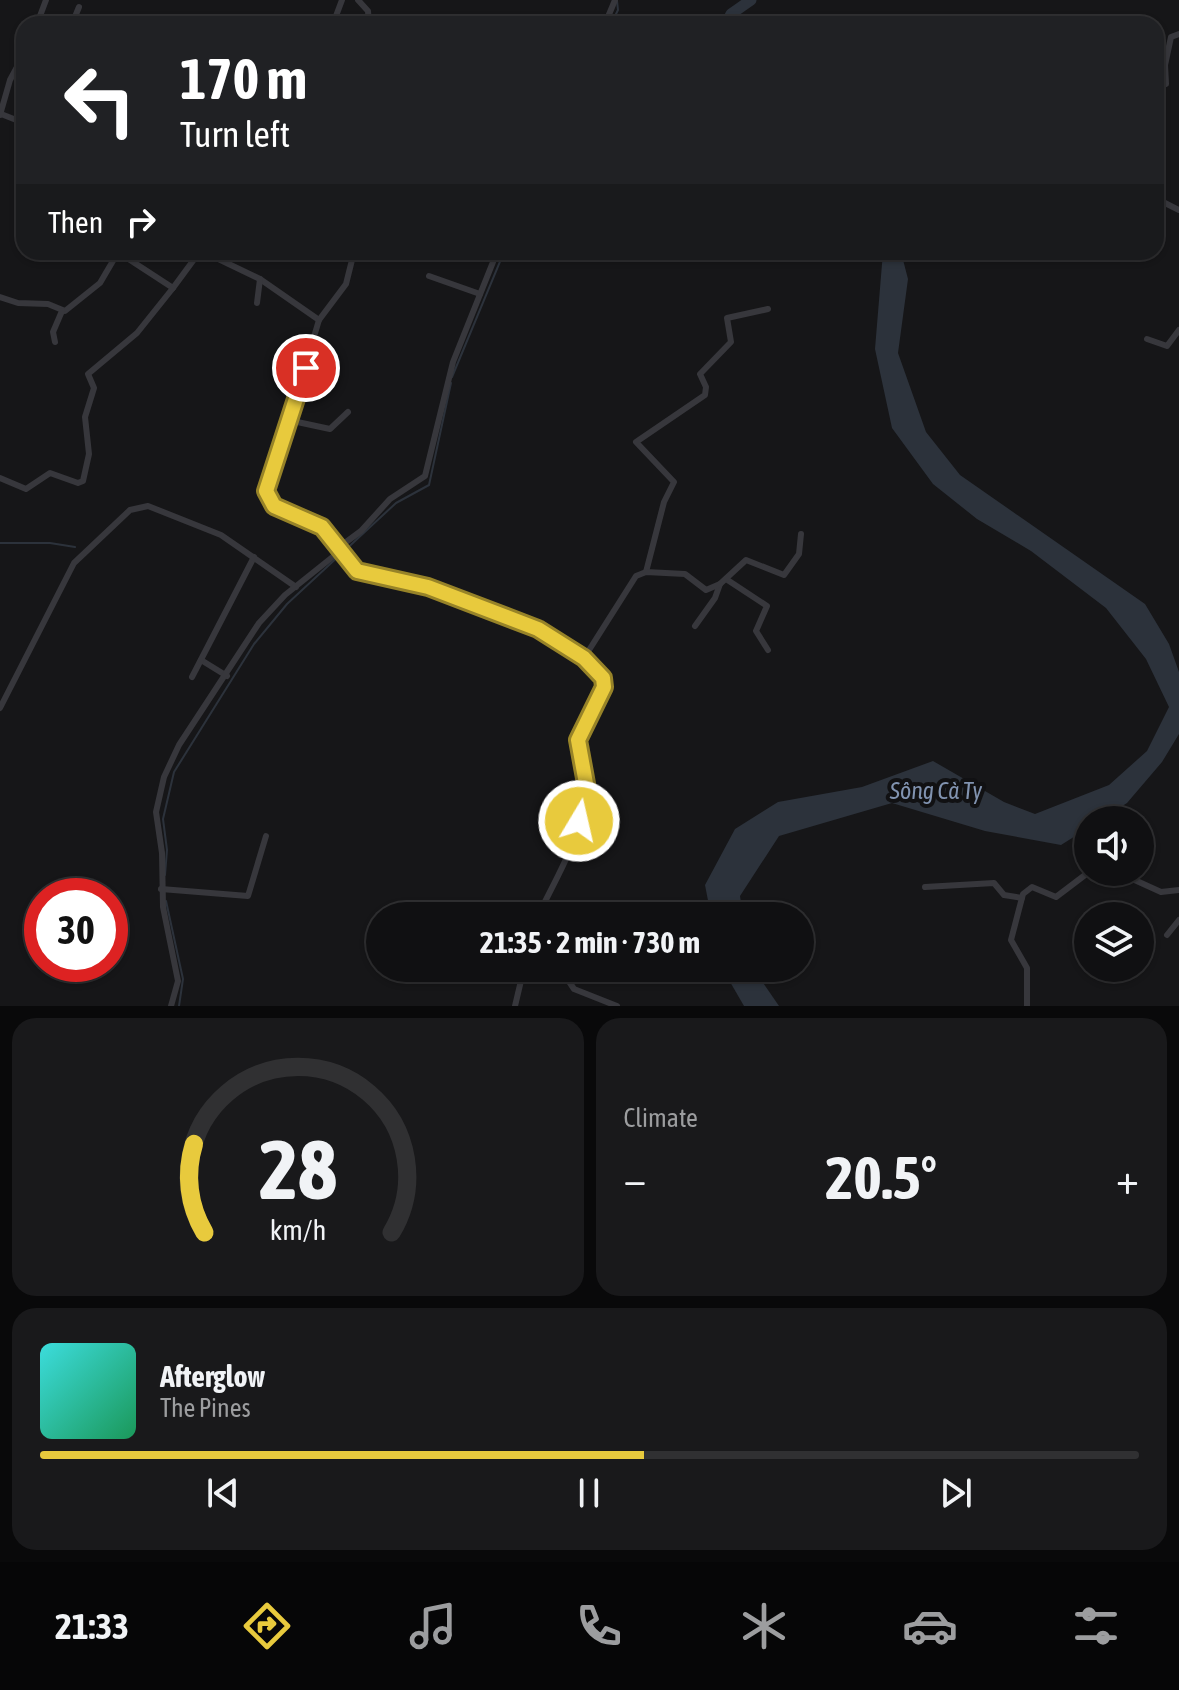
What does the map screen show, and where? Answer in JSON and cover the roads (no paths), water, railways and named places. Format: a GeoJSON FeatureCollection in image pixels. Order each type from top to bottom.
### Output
{"type":"FeatureCollection","features":[{"type":"Feature","properties":{"kind":"street"},"geometry":{"type":"LineString","coordinates":[[358,0],[367,7],[368,16]]}},
{"type":"Feature","properties":{"kind":"street"},"geometry":{"type":"LineString","coordinates":[[75,16],[79,7]]}},
{"type":"Feature","properties":{"kind":"street"},"geometry":{"type":"LineString","coordinates":[[1164,85],[1171,37],[1179,34]]}},
{"type":"Feature","properties":{"kind":"street"},"geometry":{"type":"LineString","coordinates":[[0,114],[16,80]]}},
{"type":"Feature","properties":{"kind":"street"},"geometry":{"type":"LineString","coordinates":[[55,342],[53,332],[62,311],[100,283],[111,260]]}},
{"type":"Feature","properties":{"kind":"street"},"geometry":{"type":"LineString","coordinates":[[126,260],[173,288]]}},
{"type":"Feature","properties":{"kind":"street"},"geometry":{"type":"LineString","coordinates":[[0,478],[26,489],[50,473],[78,483],[83,481],[89,454],[85,417],[94,390],[88,374],[139,331],[193,260]]}},
{"type":"Feature","properties":{"kind":"street"},"geometry":{"type":"LineString","coordinates":[[220,260],[260,279],[319,320]]}},
{"type":"Feature","properties":{"kind":"street"},"geometry":{"type":"LineString","coordinates":[[352,260],[346,284],[319,320],[266,496],[274,506],[318,524],[357,571],[432,588],[538,629],[584,658],[605,684],[578,740],[587,793],[563,871],[546,902]]}},
{"type":"Feature","properties":{"kind":"street"},"geometry":{"type":"LineString","coordinates":[[171,1006],[178,981],[156,810],[164,777],[179,745],[259,623],[361,531],[390,499],[424,479],[453,362],[493,260]]}},
{"type":"Feature","properties":{"kind":"street"},"geometry":{"type":"LineString","coordinates":[[429,276],[480,294]]}},
{"type":"Feature","properties":{"kind":"street"},"geometry":{"type":"LineString","coordinates":[[257,303],[260,279]]}},
{"type":"Feature","properties":{"kind":"street"},"geometry":{"type":"LineString","coordinates":[[0,297],[18,303],[48,304],[62,311]]}},
{"type":"Feature","properties":{"kind":"street"},"geometry":{"type":"LineString","coordinates":[[646,572],[664,502],[674,482],[636,442],[705,395],[706,387],[700,374],[731,342],[727,318],[768,309]]}},
{"type":"Feature","properties":{"kind":"street"},"geometry":{"type":"LineString","coordinates":[[1147,339],[1167,346],[1179,330]]}},
{"type":"Feature","properties":{"kind":"street"},"geometry":{"type":"LineString","coordinates":[[288,420],[330,429],[348,412]]}},
{"type":"Feature","properties":{"kind":"street"},"geometry":{"type":"LineString","coordinates":[[0,708],[69,570],[101,535],[136,506],[148,506],[221,535],[296,587]]}},
{"type":"Feature","properties":{"kind":"street"},"geometry":{"type":"LineString","coordinates":[[584,658],[630,581],[646,572],[688,575],[703,590],[723,581],[746,560],[785,574],[799,554],[801,534]]}},
{"type":"Feature","properties":{"kind":"street"},"geometry":{"type":"LineString","coordinates":[[192,677],[254,557]]}},
{"type":"Feature","properties":{"kind":"street"},"geometry":{"type":"LineString","coordinates":[[695,626],[723,581]]}},
{"type":"Feature","properties":{"kind":"street"},"geometry":{"type":"LineString","coordinates":[[723,581],[767,606],[756,631],[768,650]]}},
{"type":"Feature","properties":{"kind":"street"},"geometry":{"type":"LineString","coordinates":[[201,660],[227,676]]}},
{"type":"Feature","properties":{"kind":"street"},"geometry":{"type":"LineString","coordinates":[[165,889],[248,896],[266,836]]}},
{"type":"Feature","properties":{"kind":"street"},"geometry":{"type":"LineString","coordinates":[[925,887],[994,883],[1004,895],[1022,898]]}},
{"type":"Feature","properties":{"kind":"street"},"geometry":{"type":"LineString","coordinates":[[1027,1006],[1027,968],[1011,940],[1022,898],[1032,887],[1056,897],[1074,883]]}},
{"type":"Feature","properties":{"kind":"street"},"geometry":{"type":"LineString","coordinates":[[1144,886],[1166,893],[1179,890]]}},
{"type":"Feature","properties":{"kind":"street"},"geometry":{"type":"LineString","coordinates":[[1167,935],[1179,920]]}},
{"type":"Feature","properties":{"kind":"street"},"geometry":{"type":"LineString","coordinates":[[515,1006],[521,982]]}},
{"type":"Feature","properties":{"kind":"street"},"geometry":{"type":"LineString","coordinates":[[569,982],[574,989],[617,1006]]}},
{"type":"Feature","properties":{"kind":"water","name":"Sông Cà Ty"},"geometry":{"type":"Polygon","coordinates":[[[882,260],[903,260],[908,279],[898,353],[926,432],[960,475],[1145,604],[1169,644],[1179,672],[1179,734],[1162,762],[1127,803],[1122,806],[1074,806],[1074,837],[1061,845],[985,831],[892,803],[779,836],[740,896],[741,902],[708,902],[705,885],[735,829],[778,802],[862,787],[933,761],[1004,802],[1035,814],[1109,785],[1147,751],[1169,707],[1146,659],[1106,608],[1031,551],[977,519],[933,484],[892,428],[875,349],[882,260]]]}},
{"type":"Feature","properties":{"kind":"water"},"geometry":{"type":"Polygon","coordinates":[[[730,982],[763,982],[779,1006],[744,1006],[730,982]]]}},
{"type":"Feature","properties":{"kind":"waterway","name":"Sông Cà Ty"},"geometry":{"type":"LineString","coordinates":[[730,16],[751,0]]}},
{"type":"Feature","properties":{"kind":"waterway"},"geometry":{"type":"LineString","coordinates":[[615,16],[617,1]]}},
{"type":"Feature","properties":{"kind":"waterway"},"geometry":{"type":"LineString","coordinates":[[452,377],[501,260]]}},
{"type":"Feature","properties":{"kind":"waterway"},"geometry":{"type":"LineString","coordinates":[[165,875],[167,850],[163,819],[174,772],[254,644],[287,604],[396,503],[429,485],[451,383]]}},
{"type":"Feature","properties":{"kind":"waterway"},"geometry":{"type":"LineString","coordinates":[[0,543],[50,543],[75,547]]}},
{"type":"Feature","properties":{"kind":"waterway"},"geometry":{"type":"LineString","coordinates":[[166,901],[183,979],[179,1006]]}}]}
